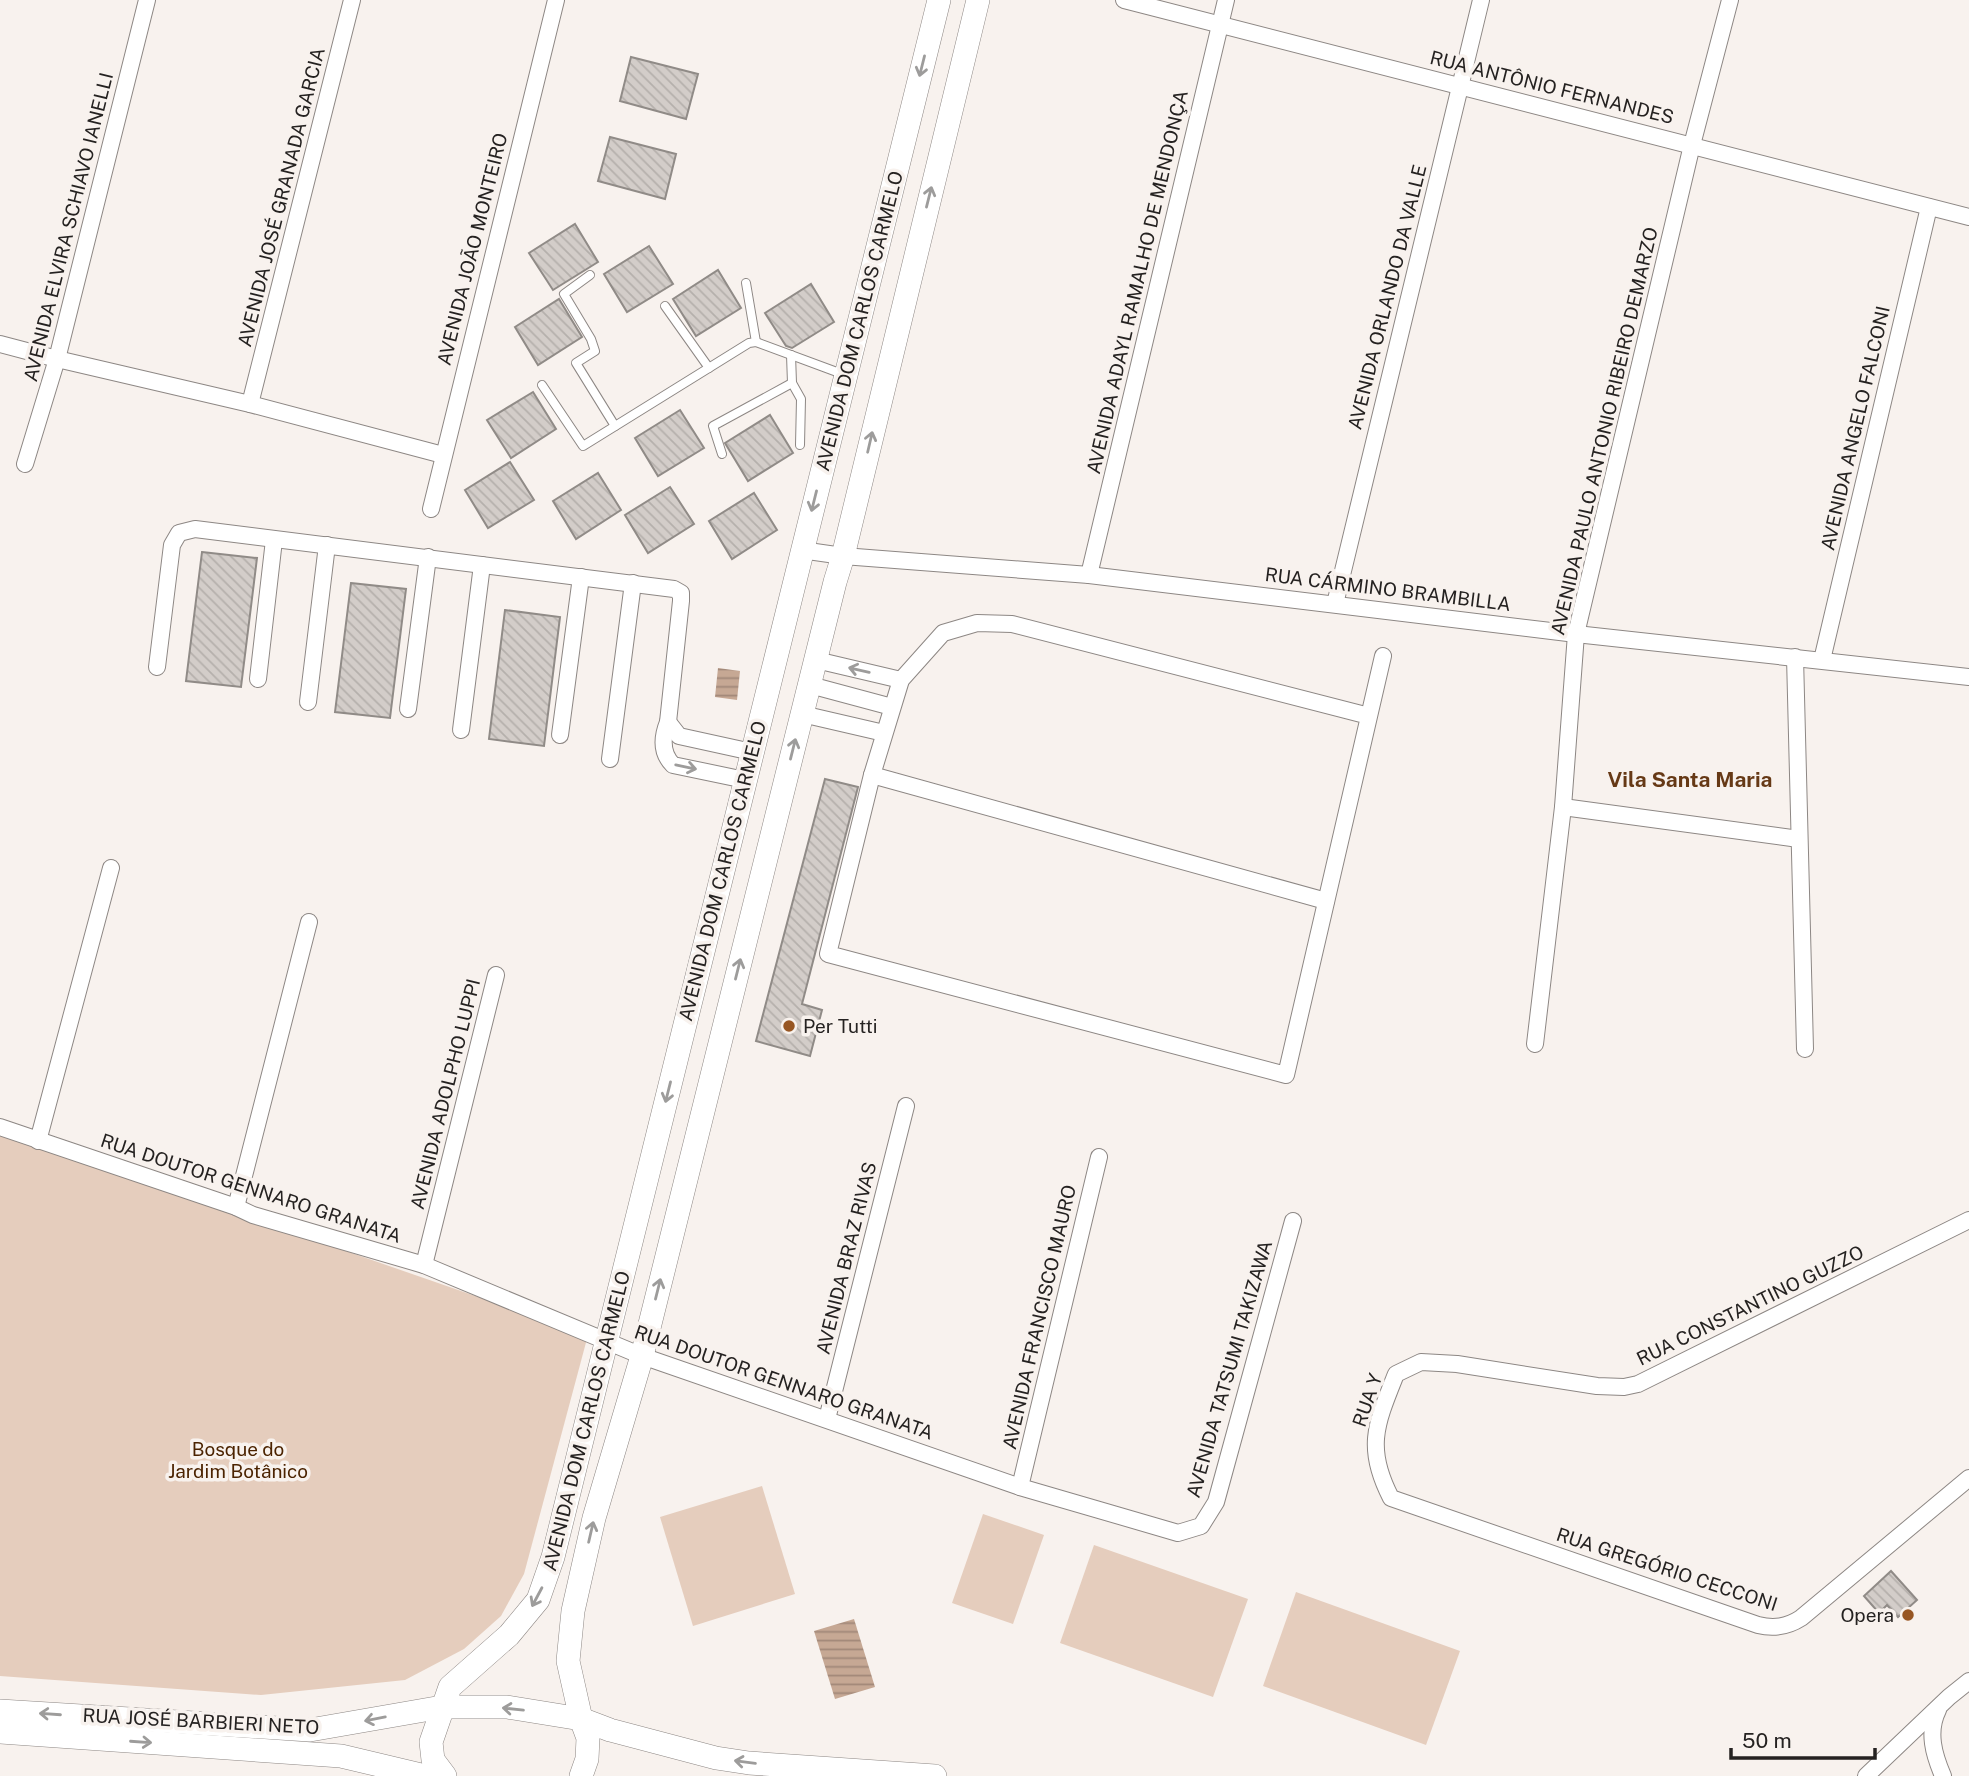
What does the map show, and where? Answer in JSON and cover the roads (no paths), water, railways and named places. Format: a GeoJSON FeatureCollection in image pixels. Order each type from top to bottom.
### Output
{"type":"FeatureCollection","features":[{"type":"Feature","properties":{"kind":"street","name":"AVENIDA ELVIRA SCHIAVO IANELLI"},"geometry":{"type":"LineString","coordinates":[[25,464],[57,359],[147,0]]}},
{"type":"Feature","properties":{"kind":"street","name":"AVENIDA JOSÉ GRANADA GARCIA"},"geometry":{"type":"LineString","coordinates":[[250,404],[352,0]]}},
{"type":"Feature","properties":{"kind":"street","name":"AVENIDA JOÃO MONTEIRO"},"geometry":{"type":"LineString","coordinates":[[431,509],[556,0]]}},
{"type":"Feature","properties":{"kind":"street","name":"AVENIDA DOM CARLOS CARMELO"},"geometry":{"type":"LineString","coordinates":[[445,1776],[433,1760],[431,1742],[450,1687],[509,1635],[538,1600],[554,1557],[939,0]]}},
{"type":"Feature","properties":{"kind":"street","name":"AVENIDA DOM CARLOS CARMELO"},"geometry":{"type":"LineString","coordinates":[[581,1776],[587,1759],[588,1738],[568,1661],[573,1611],[594,1518],[642,1356],[843,556],[978,0]]}},
{"type":"Feature","properties":{"kind":"street","name":"RUA ANTÔNIO FERNANDES"},"geometry":{"type":"LineString","coordinates":[[1124,0],[1969,217]]}},
{"type":"Feature","properties":{"kind":"street","name":"AVENIDA ADAYL RAMALHO DE MENDONÇA"},"geometry":{"type":"LineString","coordinates":[[1089,575],[1226,0]]}},
{"type":"Feature","properties":{"kind":"street","name":"AVENIDA ORLANDO DA VALLE"},"geometry":{"type":"LineString","coordinates":[[1335,604],[1481,0]]}},
{"type":"Feature","properties":{"kind":"street","name":"AVENIDA PAULO ANTONIO RIBEIRO DEMARZO"},"geometry":{"type":"LineString","coordinates":[[1535,1044],[1563,807],[1576,634],[1692,145],[1730,0]]}},
{"type":"Feature","properties":{"kind":"street","name":"AVENIDA ANGELO FALCONI"},"geometry":{"type":"LineString","coordinates":[[1822,660],[1929,207]]}},
{"type":"Feature","properties":{"kind":"street"},"geometry":{"type":"LineString","coordinates":[[884,220],[921,229]]}},
{"type":"Feature","properties":{"kind":"street"},"geometry":{"type":"LineString","coordinates":[[0,344],[250,404],[443,455]]}},
{"type":"Feature","properties":{"kind":"street"},"geometry":{"type":"LineString","coordinates":[[157,667],[172,545],[179,533],[195,529],[674,589],[681,593],[668,722],[664,731],[667,758],[673,765],[745,780]]}},
{"type":"Feature","properties":{"kind":"street"},"geometry":{"type":"LineString","coordinates":[[258,679],[274,540]]}},
{"type":"Feature","properties":{"kind":"street"},"geometry":{"type":"LineString","coordinates":[[308,702],[327,545]]}},
{"type":"Feature","properties":{"kind":"street","name":"RUA CÁRMINO BRAMBILLA"},"geometry":{"type":"LineString","coordinates":[[802,550],[843,556],[1089,575],[1576,634],[1969,677]]}},
{"type":"Feature","properties":{"kind":"street"},"geometry":{"type":"LineString","coordinates":[[408,709],[428,557]]}},
{"type":"Feature","properties":{"kind":"street"},"geometry":{"type":"LineString","coordinates":[[461,730],[482,565]]}},
{"type":"Feature","properties":{"kind":"street"},"geometry":{"type":"LineString","coordinates":[[560,735],[581,577]]}},
{"type":"Feature","properties":{"kind":"street"},"geometry":{"type":"LineString","coordinates":[[610,759],[633,583]]}},
{"type":"Feature","properties":{"kind":"street"},"geometry":{"type":"LineString","coordinates":[[1369,716],[1012,624],[977,623],[943,633],[901,680],[872,775],[828,954],[1286,1075],[1383,656]]}},
{"type":"Feature","properties":{"kind":"street"},"geometry":{"type":"LineString","coordinates":[[1795,657],[1805,1049]]}},
{"type":"Feature","properties":{"kind":"street"},"geometry":{"type":"LineString","coordinates":[[816,660],[901,680]]}},
{"type":"Feature","properties":{"kind":"street"},"geometry":{"type":"LineString","coordinates":[[810,685],[892,706]]}},
{"type":"Feature","properties":{"kind":"street"},"geometry":{"type":"LineString","coordinates":[[802,714],[884,733]]}},
{"type":"Feature","properties":{"kind":"street"},"geometry":{"type":"LineString","coordinates":[[668,722],[678,736],[752,752]]}},
{"type":"Feature","properties":{"kind":"street"},"geometry":{"type":"LineString","coordinates":[[872,775],[1326,901]]}},
{"type":"Feature","properties":{"kind":"street"},"geometry":{"type":"LineString","coordinates":[[1563,807],[1799,839]]}},
{"type":"Feature","properties":{"kind":"street"},"geometry":{"type":"LineString","coordinates":[[38,1141],[111,868]]}},
{"type":"Feature","properties":{"kind":"street"},"geometry":{"type":"LineString","coordinates":[[236,1207],[309,922]]}},
{"type":"Feature","properties":{"kind":"street","name":"AVENIDA ADOLPHO LUPPI"},"geometry":{"type":"LineString","coordinates":[[424,1265],[496,975]]}},
{"type":"Feature","properties":{"kind":"street"},"geometry":{"type":"LineString","coordinates":[[684,1026],[722,1035]]}},
{"type":"Feature","properties":{"kind":"street","name":"AVENIDA BRAZ RIVAS"},"geometry":{"type":"LineString","coordinates":[[827,1419],[906,1106]]}},
{"type":"Feature","properties":{"kind":"street","name":"RUA DOUTOR GENNARO GRANATA"},"geometry":{"type":"LineString","coordinates":[[0,1127],[253,1215],[424,1265],[642,1356],[1020,1487],[1178,1533],[1201,1526]]}},
{"type":"Feature","properties":{"kind":"street","name":"AVENIDA FRANCISCO MAURO"},"geometry":{"type":"LineString","coordinates":[[1020,1487],[1099,1157]]}},
{"type":"Feature","properties":{"kind":"street","name":"RUA CONSTANTINO GUZZO"},"geometry":{"type":"LineString","coordinates":[[1457,1364],[1597,1386],[1624,1387],[1638,1384],[1969,1220]]}},
{"type":"Feature","properties":{"kind":"street","name":"AVENIDA TATSUMI TAKIZAWA"},"geometry":{"type":"LineString","coordinates":[[1201,1526],[1216,1502],[1293,1221]]}},
{"type":"Feature","properties":{"kind":"street","name":"RUA Y"},"geometry":{"type":"LineString","coordinates":[[1391,1498],[1379,1475],[1373,1447],[1396,1374],[1421,1362],[1457,1364]]}},
{"type":"Feature","properties":{"kind":"street","name":"RUA GREGÓRIO CECCONI"},"geometry":{"type":"LineString","coordinates":[[1391,1498],[1773,1628],[1801,1618],[1969,1478]]}},
{"type":"Feature","properties":{"kind":"street"},"geometry":{"type":"LineString","coordinates":[[1866,1776],[1969,1681]]}},
{"type":"Feature","properties":{"kind":"street"},"geometry":{"type":"LineString","coordinates":[[1943,1776],[1935,1754],[1933,1726],[1938,1710],[1948,1698]]}},
{"type":"Feature","properties":{"kind":"street","name":"RUA JOSÉ BARBIERI NETO"},"geometry":{"type":"LineString","coordinates":[[0,1710],[310,1730],[442,1707],[507,1707],[581,1719]]}},
{"type":"Feature","properties":{"kind":"street"},"geometry":{"type":"LineString","coordinates":[[581,1719],[610,1730],[716,1758],[749,1763],[935,1776]]}},
{"type":"Feature","properties":{"kind":"street","name":"RUA JOSÉ BARBIERI NETO"},"geometry":{"type":"LineString","coordinates":[[0,1732],[341,1756],[425,1776]]}},
{"type":"Feature","properties":{"kind":"lane"},"geometry":{"type":"LineString","coordinates":[[590,275],[564,294],[591,339],[594,351],[576,363],[615,426]]}},
{"type":"Feature","properties":{"kind":"lane"},"geometry":{"type":"LineString","coordinates":[[746,283],[756,342]]}},
{"type":"Feature","properties":{"kind":"lane"},"geometry":{"type":"LineString","coordinates":[[665,306],[709,368]]}},
{"type":"Feature","properties":{"kind":"lane"},"geometry":{"type":"LineString","coordinates":[[542,385],[583,446],[749,342],[756,342],[845,375]]}},
{"type":"Feature","properties":{"kind":"lane"},"geometry":{"type":"LineString","coordinates":[[791,355],[792,383],[801,399],[800,445]]}},
{"type":"Feature","properties":{"kind":"lane"},"geometry":{"type":"LineString","coordinates":[[722,454],[713,426],[792,383]]}},
{"type":"Feature","properties":{"kind":"place","name":"Per Tutti"},"geometry":{"type":"Point","coordinates":[789,1026]}},
{"type":"Feature","properties":{"kind":"place","name":"Opera"},"geometry":{"type":"Point","coordinates":[1908,1615]}},
{"type":"Feature","properties":{"kind":"district","name":"Vila Santa Maria"},"geometry":{"type":"Point","coordinates":[1690,780]}},
{"type":"Feature","properties":{"kind":"park label","name":"Bosque do Jardim Botânico"},"geometry":{"type":"Point","coordinates":[238,1460]}}]}
